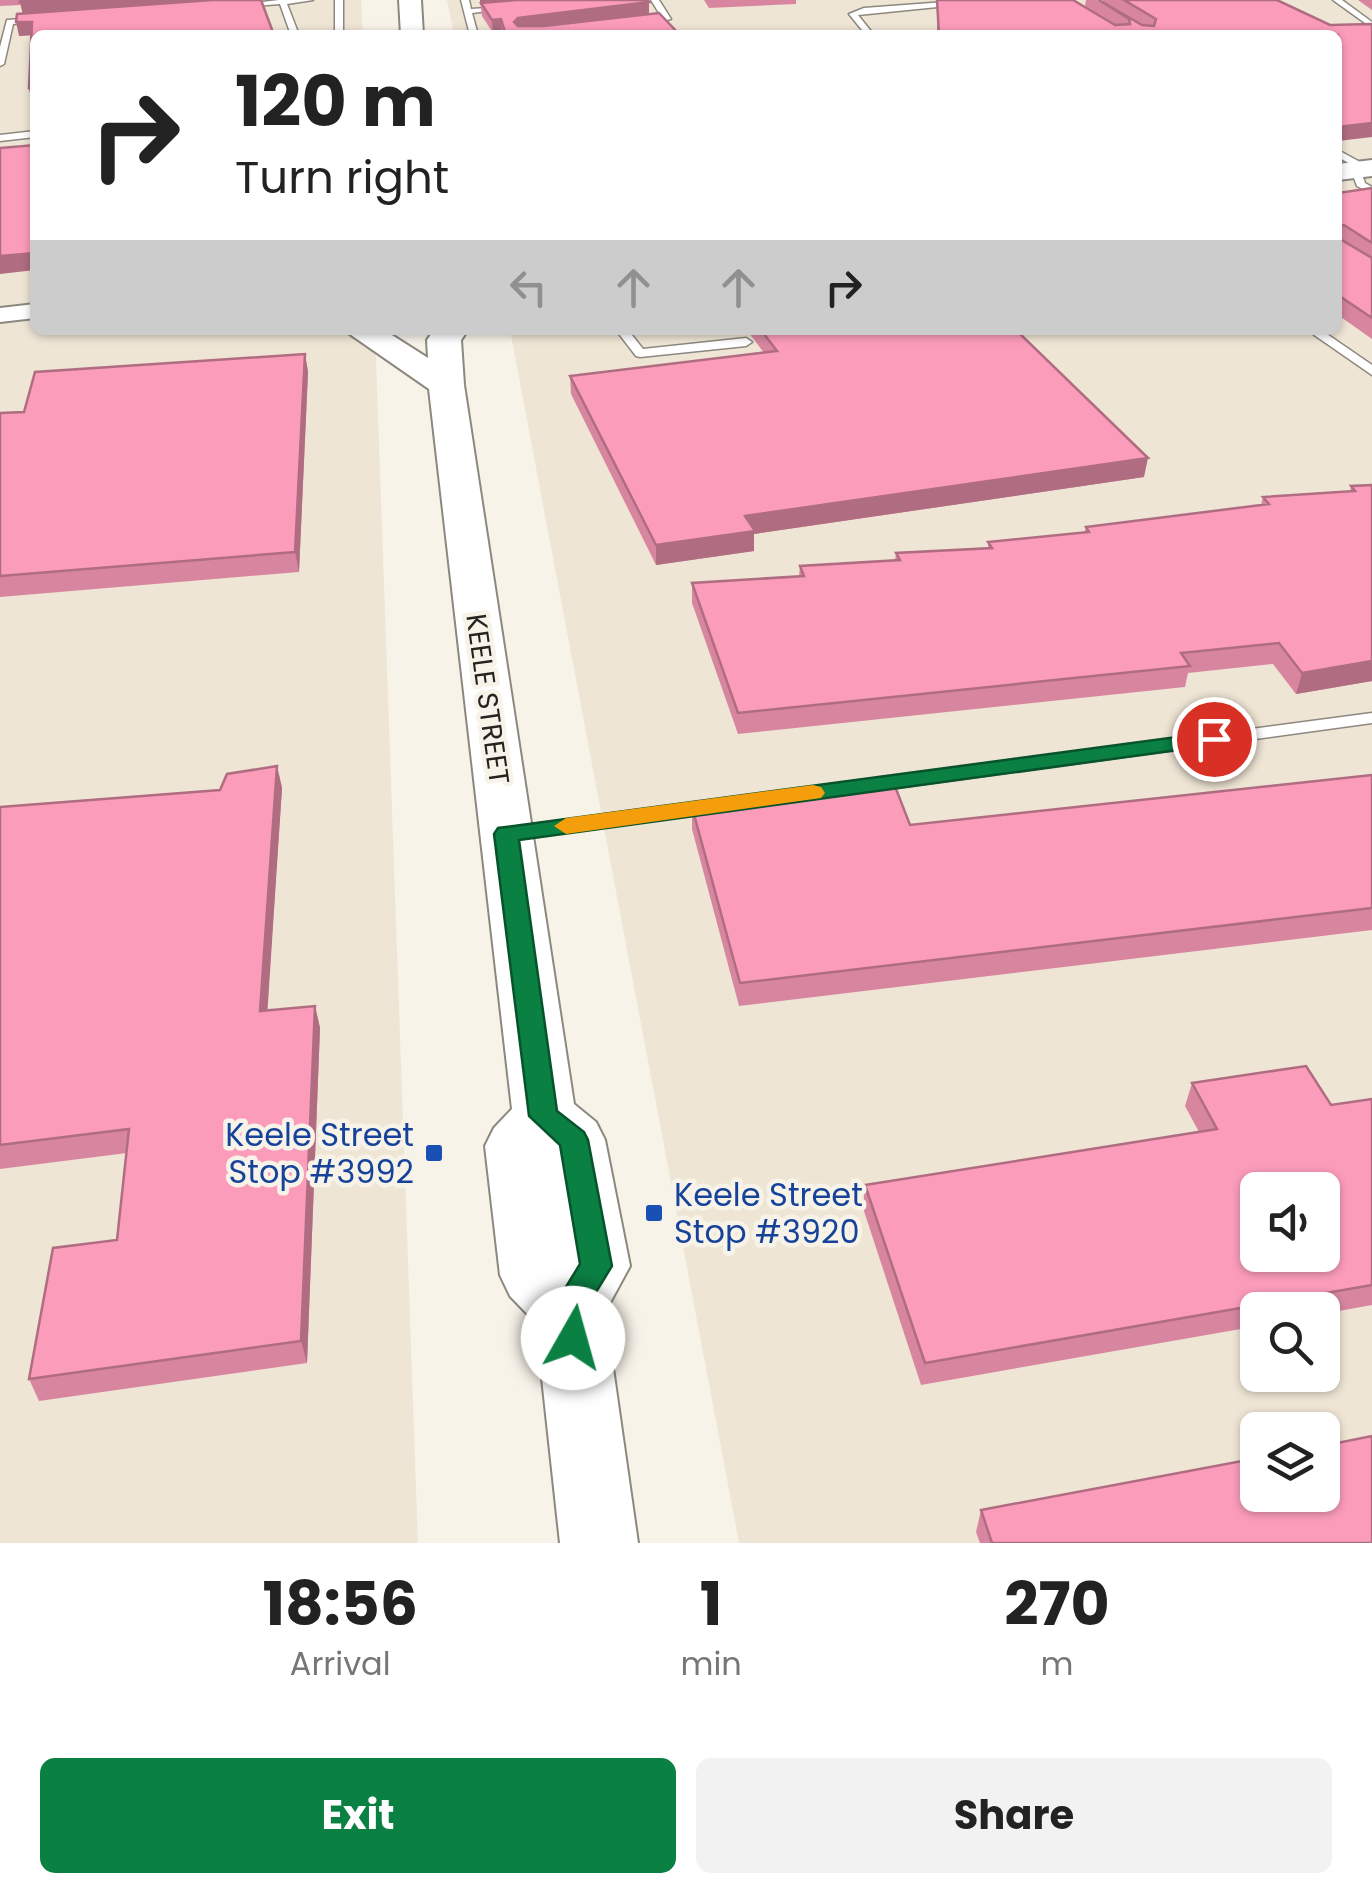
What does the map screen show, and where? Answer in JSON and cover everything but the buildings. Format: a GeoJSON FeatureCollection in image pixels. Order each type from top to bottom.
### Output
{"type":"FeatureCollection","features":[{"type":"Feature","properties":{"kind":"main road"},"geometry":{"type":"LineString","coordinates":[[410,0],[412,30]]}},
{"type":"Feature","properties":{"kind":"main road"},"geometry":{"type":"LineString","coordinates":[[386,335],[442,346]]}},
{"type":"Feature","properties":{"kind":"main road","name":"KEELE STREET"},"geometry":{"type":"LineString","coordinates":[[442,346],[544,1116],[518,1144],[533,1270],[546,1292],[569,1308],[599,1543]]}},
{"type":"Feature","properties":{"kind":"street"},"geometry":{"type":"LineString","coordinates":[[0,314],[30,311]]}},
{"type":"Feature","properties":{"kind":"lane"},"geometry":{"type":"LineString","coordinates":[[223,6],[310,0]]}},
{"type":"Feature","properties":{"kind":"lane"},"geometry":{"type":"LineString","coordinates":[[339,0],[339,30]]}},
{"type":"Feature","properties":{"kind":"lane"},"geometry":{"type":"LineString","coordinates":[[465,0],[473,30]]}},
{"type":"Feature","properties":{"kind":"lane"},"geometry":{"type":"LineString","coordinates":[[624,25],[668,19],[655,0]]}},
{"type":"Feature","properties":{"kind":"lane"},"geometry":{"type":"LineString","coordinates":[[866,30],[852,14],[1003,0]]}},
{"type":"Feature","properties":{"kind":"lane"},"geometry":{"type":"LineString","coordinates":[[1338,0],[1372,26]]}},
{"type":"Feature","properties":{"kind":"lane"},"geometry":{"type":"LineString","coordinates":[[283,2],[293,30]]}},
{"type":"Feature","properties":{"kind":"lane"},"geometry":{"type":"LineString","coordinates":[[468,12],[507,8]]}},
{"type":"Feature","properties":{"kind":"lane"},"geometry":{"type":"LineString","coordinates":[[0,64],[10,22],[49,19]]}},
{"type":"Feature","properties":{"kind":"lane"},"geometry":{"type":"LineString","coordinates":[[0,138],[30,135]]}},
{"type":"Feature","properties":{"kind":"lane"},"geometry":{"type":"LineString","coordinates":[[626,335],[640,354],[746,342]]}},
{"type":"Feature","properties":{"kind":"lane"},"geometry":{"type":"LineString","coordinates":[[1321,335],[1372,371]]}},
{"type":"Feature","properties":{"kind":"lane"},"geometry":{"type":"LineString","coordinates":[[860,786],[1372,718]]}},
{"type":"Feature","properties":{"kind":"lane"},"geometry":{"type":"LineString","coordinates":[[506,834],[742,802]]}},
{"type":"Feature","properties":{"kind":"shaded area"},"geometry":{"type":"Polygon","coordinates":[[[0,0],[361,0],[363,30],[30,30],[30,335],[375,335],[418,1543],[0,1543],[0,0]]]}},
{"type":"Feature","properties":{"kind":"shaded area"},"geometry":{"type":"Polygon","coordinates":[[[447,0],[1372,0],[1372,1543],[739,1543],[511,335],[1342,335],[1342,30],[453,30],[447,0]]]}},
{"type":"Feature","properties":{"kind":"slow traffic"},"geometry":{"type":"LineString","coordinates":[[566,826],[813,793]]}},
{"type":"Feature","properties":{"kind":"place","name":"Keele Street Stop #3992"},"geometry":{"type":"Point","coordinates":[434,1153]}},
{"type":"Feature","properties":{"kind":"place","name":"Keele Street Stop #3920"},"geometry":{"type":"Point","coordinates":[654,1213]}},
{"type":"Feature","properties":{"kind":"route"},"geometry":{"type":"LineString","coordinates":[[573,1338],[569,1308],[596,1266],[574,1140],[544,1116],[506,834],[1214,739]]}}]}
